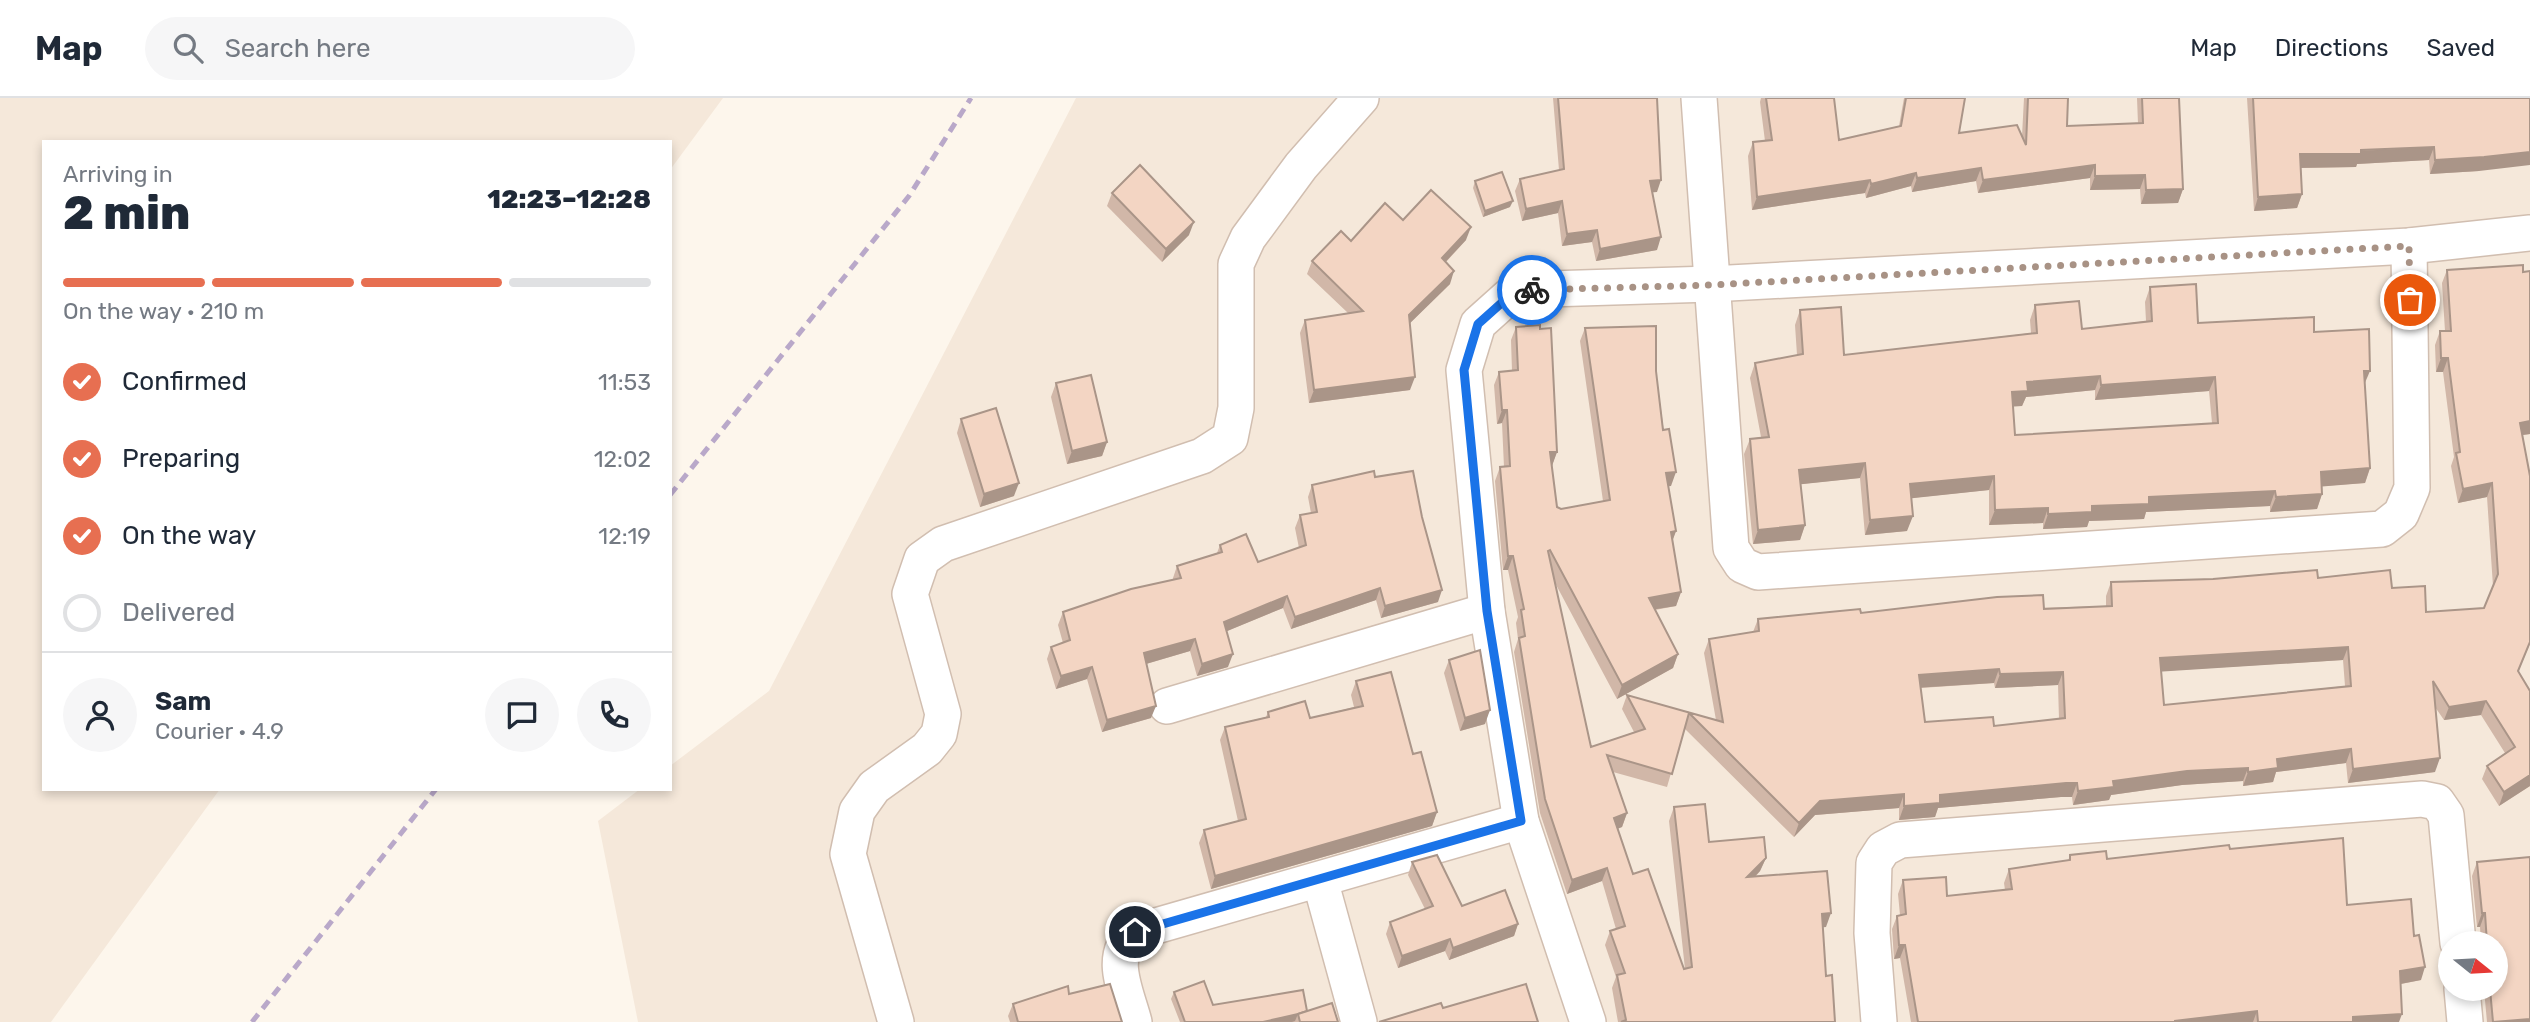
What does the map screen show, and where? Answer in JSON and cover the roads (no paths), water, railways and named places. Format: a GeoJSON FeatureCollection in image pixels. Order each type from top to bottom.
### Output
{"type":"FeatureCollection","features":[{"type":"Feature","properties":{"kind":"street"},"geometry":{"type":"LineString","coordinates":[[897,1022],[848,854],[857,811],[874,787],[927,749],[939,734],[943,714],[910,594],[922,559],[943,544],[1202,456],[1230,439],[1236,408],[1236,264],[1248,238],[1300,166],[1361,98]]}},
{"type":"Feature","properties":{"kind":"street"},"geometry":{"type":"LineString","coordinates":[[1699,98],[1731,548],[1742,565],[1758,572],[2382,529],[2401,514],[2412,488],[2409,246]]}},
{"type":"Feature","properties":{"kind":"street"},"geometry":{"type":"LineString","coordinates":[[1588,1022],[1521,821],[1487,611],[1464,370],[1478,324],[1516,290],[1711,285],[2409,246],[2530,233]]}},
{"type":"Feature","properties":{"kind":"street"},"geometry":{"type":"LineString","coordinates":[[1167,706],[1487,611]]}},
{"type":"Feature","properties":{"kind":"street"},"geometry":{"type":"LineString","coordinates":[[1879,1022],[1872,933],[1874,863],[1883,849],[1900,840],[2422,799],[2437,802],[2446,814],[2457,931]]}},
{"type":"Feature","properties":{"kind":"street"},"geometry":{"type":"LineString","coordinates":[[1134,1022],[1118,959],[1123,942],[1135,932],[1521,821]]}},
{"type":"Feature","properties":{"kind":"street"},"geometry":{"type":"LineString","coordinates":[[1320,880],[1359,1022]]}},
{"type":"Feature","properties":{"kind":"street"},"geometry":{"type":"LineString","coordinates":[[2463,1001],[2465,1022]]}},
{"type":"Feature","properties":{"kind":"railway"},"geometry":{"type":"LineString","coordinates":[[672,492],[909,196],[971,98]]}},
{"type":"Feature","properties":{"kind":"railway"},"geometry":{"type":"LineString","coordinates":[[252,1022],[434,791]]}}]}
